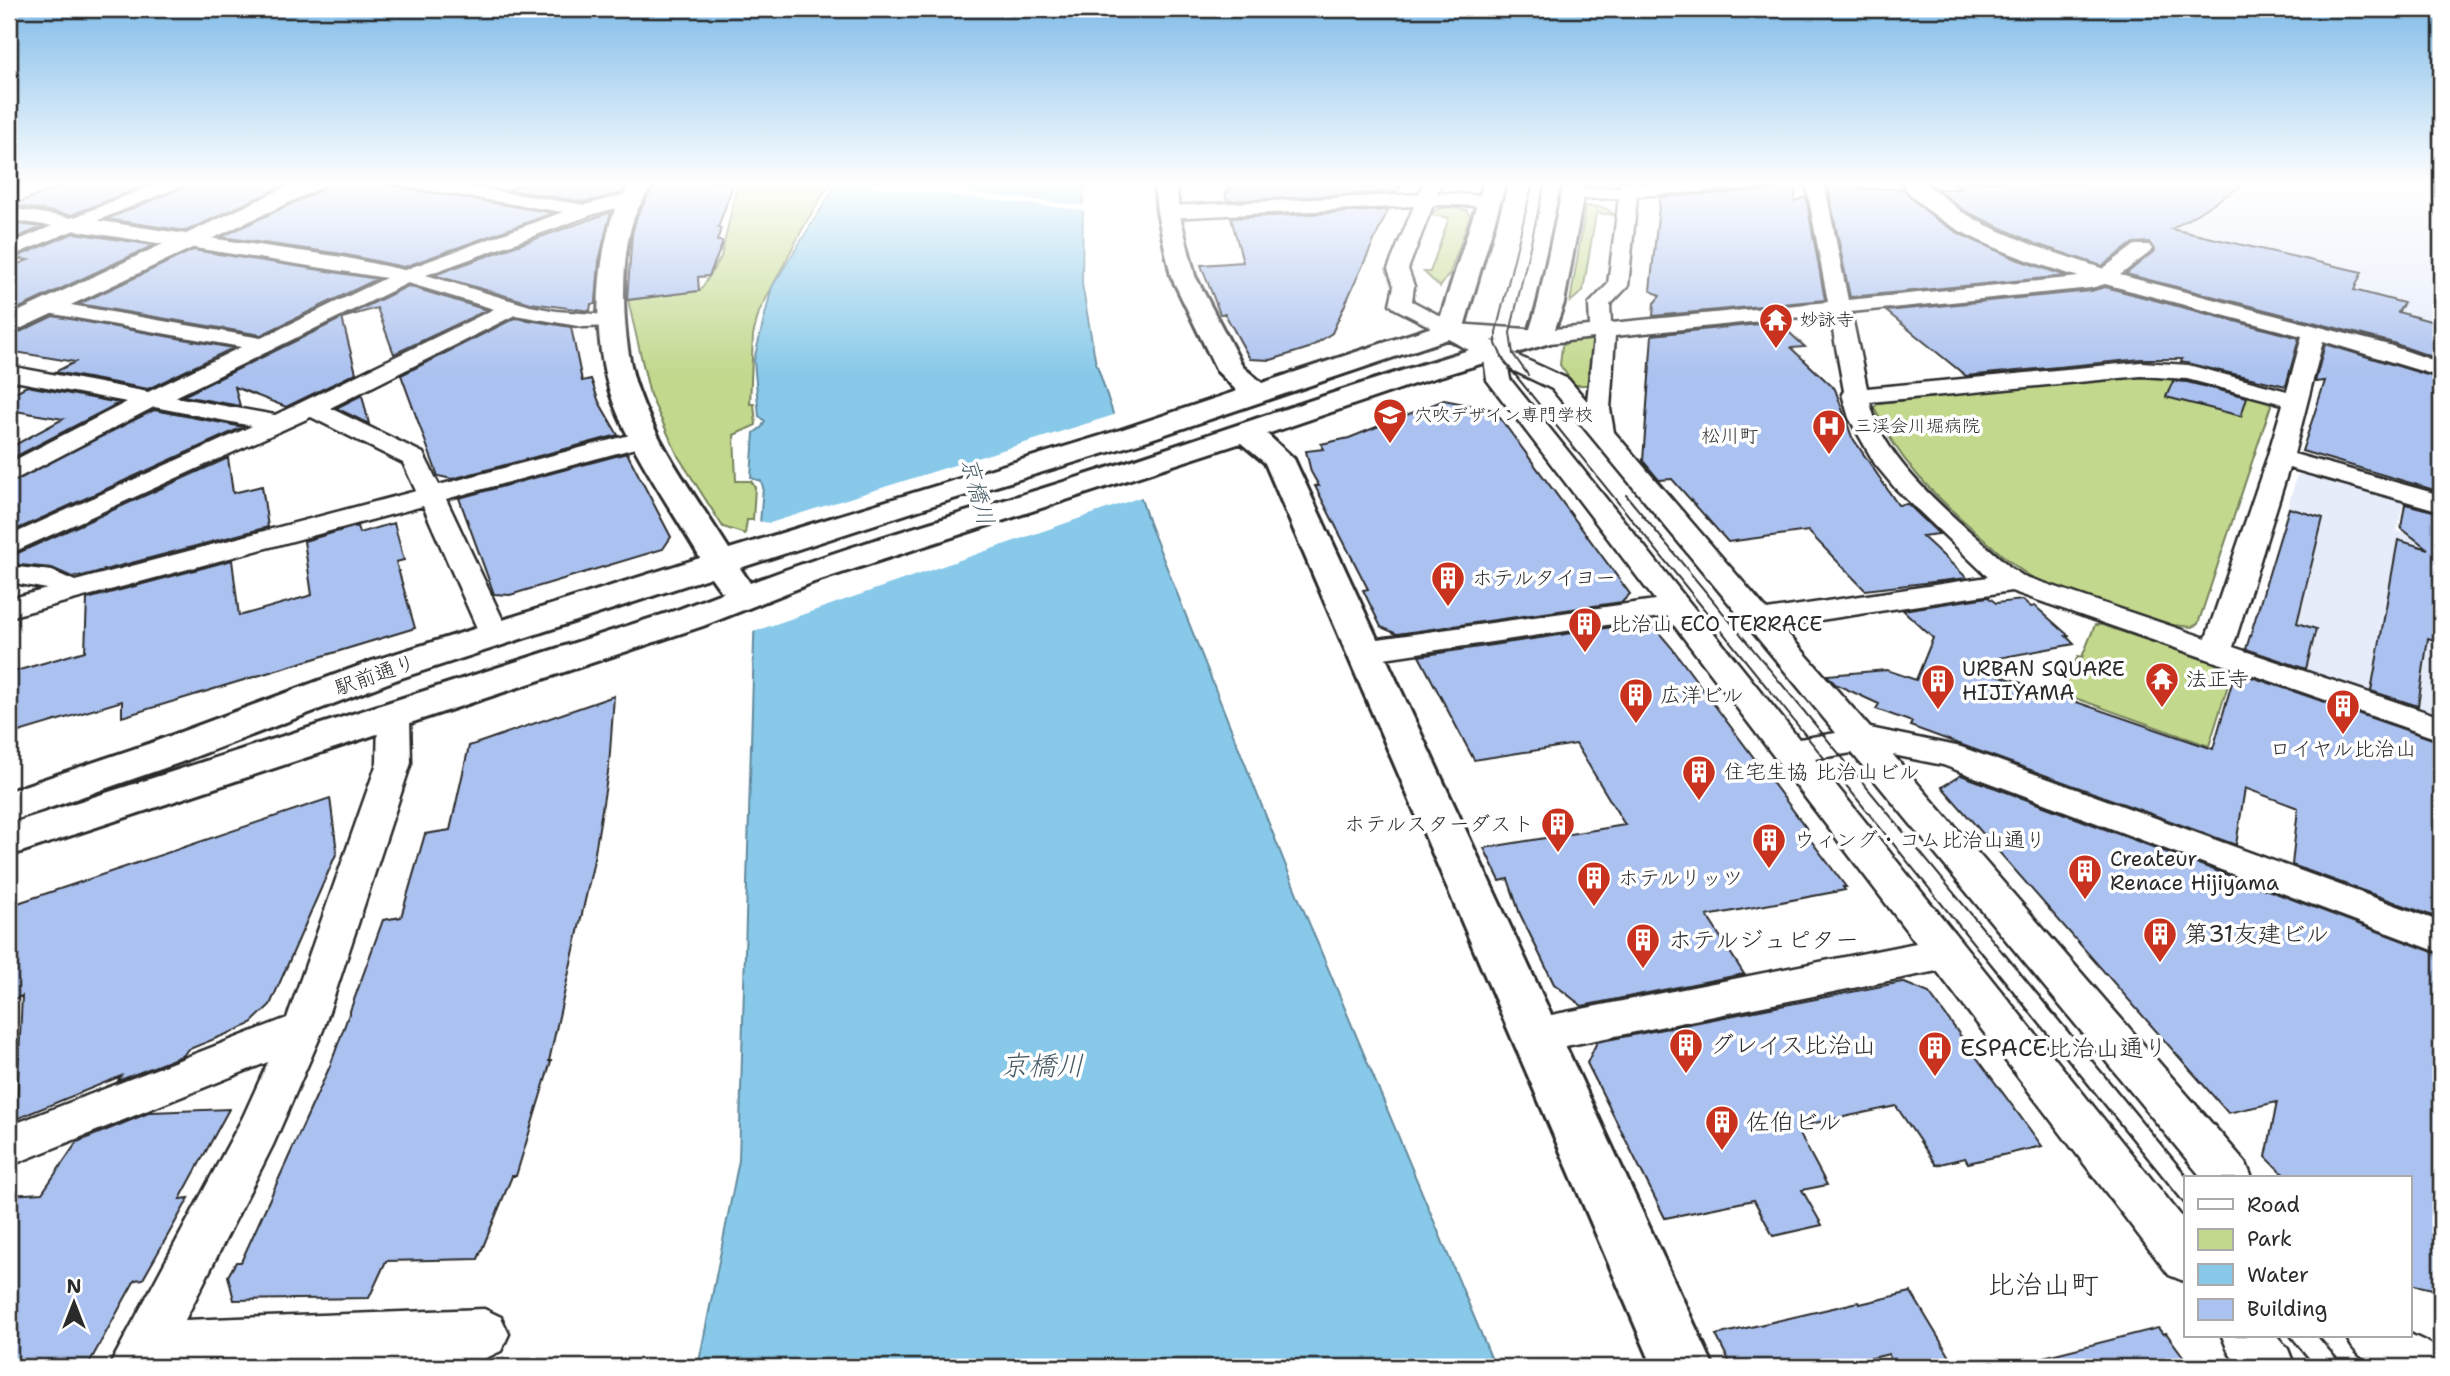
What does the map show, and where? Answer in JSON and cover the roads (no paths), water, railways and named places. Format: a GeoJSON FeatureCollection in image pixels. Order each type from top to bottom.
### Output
{"type":"FeatureCollection","features":[{"type":"Feature","properties":{"kind":"street"},"geometry":{"type":"LineString","coordinates":[[9,326],[177,246]]}},
{"type":"Feature","properties":{"kind":"street"},"geometry":{"type":"LineString","coordinates":[[220,246],[406,276],[515,307],[586,323],[611,321]]}},
{"type":"Feature","properties":{"kind":"street"},"geometry":{"type":"LineString","coordinates":[[12,469],[406,276],[488,246]]}},
{"type":"Feature","properties":{"kind":"street"},"geometry":{"type":"LineString","coordinates":[[616,246],[611,321],[623,389],[645,438],[733,559],[741,598]]}},
{"type":"Feature","properties":{"kind":"street"},"geometry":{"type":"LineString","coordinates":[[1176,246],[1183,276],[1204,320],[1279,459],[1684,1367]]}},
{"type":"Feature","properties":{"kind":"street"},"geometry":{"type":"LineString","coordinates":[[1407,246],[1398,269],[1404,286],[1401,304],[1560,384],[2228,1176]]}},
{"type":"Feature","properties":{"kind":"street"},"geometry":{"type":"LineString","coordinates":[[1450,330],[1476,246]]}},
{"type":"Feature","properties":{"kind":"street"},"geometry":{"type":"LineString","coordinates":[[1541,337],[1562,246]]}},
{"type":"Feature","properties":{"kind":"street"},"geometry":{"type":"LineString","coordinates":[[1602,433],[1598,408],[1605,340],[1599,317],[1600,304],[1618,286],[1623,246]]}},
{"type":"Feature","properties":{"kind":"street"},"geometry":{"type":"LineString","coordinates":[[1827,246],[1854,394],[1870,437],[1904,483],[2013,582],[2441,729]]}},
{"type":"Feature","properties":{"kind":"street"},"geometry":{"type":"LineString","coordinates":[[2013,246],[2104,277],[2381,350],[2441,370]]}},
{"type":"Feature","properties":{"kind":"street"},"geometry":{"type":"LineString","coordinates":[[1136,452],[1252,413],[1404,378],[1541,337],[2091,282],[2104,277],[2142,249]]}},
{"type":"Feature","properties":{"kind":"street"},"geometry":{"type":"LineString","coordinates":[[48,307],[265,345]]}},
{"type":"Feature","properties":{"kind":"street"},"geometry":{"type":"LineString","coordinates":[[9,546],[311,408],[515,307]]}},
{"type":"Feature","properties":{"kind":"street"},"geometry":{"type":"LineString","coordinates":[[9,839],[690,618],[944,527],[1136,452],[1252,413],[1450,330],[1541,337]]}},
{"type":"Feature","properties":{"kind":"street"},"geometry":{"type":"LineString","coordinates":[[2216,652],[2280,458],[2314,333]]}},
{"type":"Feature","properties":{"kind":"street"},"geometry":{"type":"LineString","coordinates":[[1494,352],[1499,380],[2184,1256]]}},
{"type":"Feature","properties":{"kind":"street"},"geometry":{"type":"LineString","coordinates":[[1854,394],[1877,396],[2141,369],[2188,372],[2297,401]]}},
{"type":"Feature","properties":{"kind":"street"},"geometry":{"type":"LineString","coordinates":[[9,373],[276,423]]}},
{"type":"Feature","properties":{"kind":"street"},"geometry":{"type":"LineString","coordinates":[[311,408],[414,458],[495,635]]}},
{"type":"Feature","properties":{"kind":"street"},"geometry":{"type":"LineString","coordinates":[[9,608],[645,438]]}},
{"type":"Feature","properties":{"kind":"street","name":"駅前通り"},"geometry":{"type":"LineString","coordinates":[[9,807],[164,753],[385,670],[929,496],[1136,452]]}},
{"type":"Feature","properties":{"kind":"street"},"geometry":{"type":"LineString","coordinates":[[2280,458],[2441,503]]}},
{"type":"Feature","properties":{"kind":"street"},"geometry":{"type":"LineString","coordinates":[[9,574],[52,580],[71,591]]}},
{"type":"Feature","properties":{"kind":"street"},"geometry":{"type":"LineString","coordinates":[[1759,620],[2013,582]]}},
{"type":"Feature","properties":{"kind":"street"},"geometry":{"type":"LineString","coordinates":[[1364,651],[1676,606]]}},
{"type":"Feature","properties":{"kind":"street"},"geometry":{"type":"LineString","coordinates":[[9,785],[385,670]]}},
{"type":"Feature","properties":{"kind":"street"},"geometry":{"type":"LineString","coordinates":[[9,866],[192,802],[394,716]]}},
{"type":"Feature","properties":{"kind":"street"},"geometry":{"type":"LineString","coordinates":[[141,1357],[258,1131],[303,1030],[394,763],[394,716]]}},
{"type":"Feature","properties":{"kind":"street"},"geometry":{"type":"LineString","coordinates":[[1790,752],[1872,739],[1949,755],[2441,938]]}},
{"type":"Feature","properties":{"kind":"street"},"geometry":{"type":"LineString","coordinates":[[1536,1035],[1947,953]]}},
{"type":"Feature","properties":{"kind":"street"},"geometry":{"type":"LineString","coordinates":[[9,1146],[303,1030]]}},
{"type":"Feature","properties":{"kind":"street"},"geometry":{"type":"LineString","coordinates":[[141,1357],[484,1334]]}},
{"type":"Feature","properties":{"kind":"street"},"geometry":{"type":"LineString","coordinates":[[2248,1338],[2270,1367]]}},
{"type":"Feature","properties":{"kind":"street"},"geometry":{"type":"LineString","coordinates":[[2365,1338],[2390,1367]]}},
{"type":"Feature","properties":{"kind":"street"},"geometry":{"type":"LineString","coordinates":[[2374,1338],[2403,1359],[2423,1367]]}},
{"type":"Feature","properties":{"kind":"water","name":"京橋川"},"geometry":{"type":"Polygon","coordinates":[[[798,246],[1082,246],[1082,284],[1095,359],[1149,523],[1299,899],[1495,1367],[698,1367],[739,1160],[756,572],[763,487],[761,481],[751,478],[754,433],[765,421],[759,416],[754,360],[772,287],[798,246]]]}},
{"type":"Feature","properties":{"kind":"tram line"},"geometry":{"type":"LineString","coordinates":[[1517,246],[1496,332],[1496,344],[1504,361],[1982,954]]}},
{"type":"Feature","properties":{"kind":"tram line"},"geometry":{"type":"LineString","coordinates":[[1528,375],[1513,354],[1510,333],[1530,246]]}},
{"type":"Feature","properties":{"kind":"tram line"},"geometry":{"type":"LineString","coordinates":[[1626,495],[2004,954]]}},
{"type":"Feature","properties":{"kind":"tram line"},"geometry":{"type":"LineString","coordinates":[[1981,952],[2184,1204]]}},
{"type":"Feature","properties":{"kind":"tram line"},"geometry":{"type":"LineString","coordinates":[[2003,952],[2187,1176]]}},
{"type":"Feature","properties":{"kind":"tram line"},"geometry":{"type":"LineString","coordinates":[[2292,1338],[2315,1367]]}},
{"type":"Feature","properties":{"kind":"tram line"},"geometry":{"type":"LineString","coordinates":[[2320,1338],[2344,1367]]}},
{"type":"Feature","properties":{"kind":"place","name":"妙詠寺"},"geometry":{"type":"Point","coordinates":[1776,350]}},
{"type":"Feature","properties":{"kind":"place","name":"穴吹デザイン専門学校"},"geometry":{"type":"Point","coordinates":[1390,445]}},
{"type":"Feature","properties":{"kind":"place","name":"三渓会川堀病院"},"geometry":{"type":"Point","coordinates":[1829,456]}},
{"type":"Feature","properties":{"kind":"place","name":"ホテルタイヨー"},"geometry":{"type":"Point","coordinates":[1448,608]}},
{"type":"Feature","properties":{"kind":"place","name":"比治山 ECO TERRACE"},"geometry":{"type":"Point","coordinates":[1585,654]}},
{"type":"Feature","properties":{"kind":"place","name":"法正寺"},"geometry":{"type":"Point","coordinates":[2162,709]}},
{"type":"Feature","properties":{"kind":"place","name":"URBAN SQUARE HIJIYAMA"},"geometry":{"type":"Point","coordinates":[1938,711]}},
{"type":"Feature","properties":{"kind":"place","name":"広洋ビル"},"geometry":{"type":"Point","coordinates":[1636,725]}},
{"type":"Feature","properties":{"kind":"place","name":"ロイヤル比治山"},"geometry":{"type":"Point","coordinates":[2343,736]}},
{"type":"Feature","properties":{"kind":"place","name":"住宅生協 比治山ビル"},"geometry":{"type":"Point","coordinates":[1699,802]}},
{"type":"Feature","properties":{"kind":"place","name":"ホテルスターダスト"},"geometry":{"type":"Point","coordinates":[1558,854]}},
{"type":"Feature","properties":{"kind":"place","name":"ウィング・コム比治山通り"},"geometry":{"type":"Point","coordinates":[1769,870]}},
{"type":"Feature","properties":{"kind":"place","name":"Createur Renace Hijiyama"},"geometry":{"type":"Point","coordinates":[2085,901]}},
{"type":"Feature","properties":{"kind":"place","name":"ホテルリッツ"},"geometry":{"type":"Point","coordinates":[1594,908]}},
{"type":"Feature","properties":{"kind":"place","name":"第31友建ビル"},"geometry":{"type":"Point","coordinates":[2160,964]}},
{"type":"Feature","properties":{"kind":"place","name":"ホテルジュピター"},"geometry":{"type":"Point","coordinates":[1643,970]}},
{"type":"Feature","properties":{"kind":"place","name":"グレイス比治山"},"geometry":{"type":"Point","coordinates":[1686,1075]}},
{"type":"Feature","properties":{"kind":"place","name":"ESPACE比治山通り"},"geometry":{"type":"Point","coordinates":[1935,1078]}},
{"type":"Feature","properties":{"kind":"place","name":"佐伯ビル"},"geometry":{"type":"Point","coordinates":[1722,1152]}},
{"type":"Feature","properties":{"kind":"district","name":"松川町"},"geometry":{"type":"Point","coordinates":[1730,435]}},
{"type":"Feature","properties":{"kind":"district","name":"比治山町"},"geometry":{"type":"Point","coordinates":[2043,1284]}}]}
